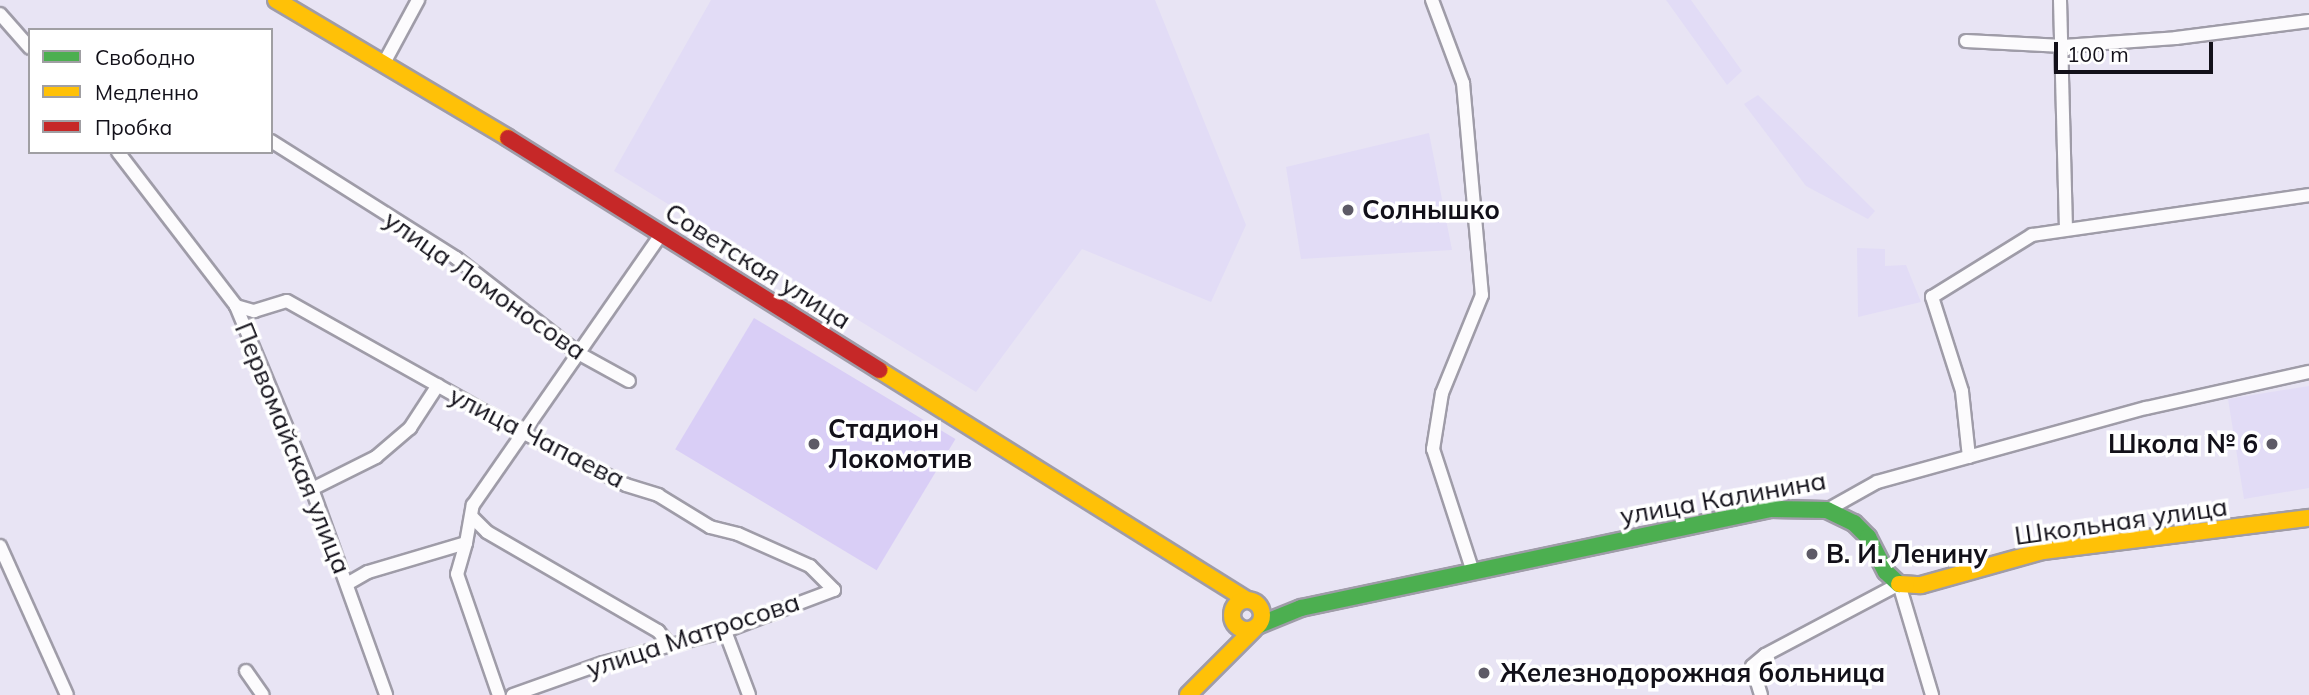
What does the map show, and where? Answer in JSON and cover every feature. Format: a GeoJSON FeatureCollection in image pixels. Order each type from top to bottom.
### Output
{"type":"FeatureCollection","features":[{"type":"Feature","properties":{"kind":"main road","name":"Советская улица"},"geometry":{"type":"LineString","coordinates":[[276,0],[384,64],[1252,601]]}},
{"type":"Feature","properties":{"kind":"main road","name":"улица Калинина"},"geometry":{"type":"LineString","coordinates":[[1301,608],[1770,509],[1827,510]]}},
{"type":"Feature","properties":{"kind":"main road"},"geometry":{"type":"LineString","coordinates":[[1827,510],[1854,523],[1868,537],[1886,572],[1899,584]]}},
{"type":"Feature","properties":{"kind":"main road","name":"Школьная улица"},"geometry":{"type":"LineString","coordinates":[[1899,584],[1921,585],[2043,551],[2309,517]]}},
{"type":"Feature","properties":{"kind":"main road","name":"Советская улица"},"geometry":{"type":"LineString","coordinates":[[1212,576],[1233,615]]}},
{"type":"Feature","properties":{"kind":"main road"},"geometry":{"type":"LineString","coordinates":[[1228,654],[1233,615],[1252,601],[1301,608]]}},
{"type":"Feature","properties":{"kind":"main road"},"geometry":{"type":"LineString","coordinates":[[1188,695],[1256,627],[1263,614],[1252,601]]}},
{"type":"Feature","properties":{"kind":"main road"},"geometry":{"type":"LineString","coordinates":[[1233,615],[1242,629],[1256,627],[1301,608]]}},
{"type":"Feature","properties":{"kind":"street"},"geometry":{"type":"LineString","coordinates":[[384,64],[418,0]]}},
{"type":"Feature","properties":{"kind":"street"},"geometry":{"type":"LineString","coordinates":[[1432,0],[1463,83],[1482,295],[1442,393],[1433,449],[1474,572]]}},
{"type":"Feature","properties":{"kind":"street"},"geometry":{"type":"LineString","coordinates":[[2060,0],[2066,229]]}},
{"type":"Feature","properties":{"kind":"street"},"geometry":{"type":"LineString","coordinates":[[0,14],[28,46]]}},
{"type":"Feature","properties":{"kind":"street"},"geometry":{"type":"LineString","coordinates":[[1966,41],[2063,46],[2176,38],[2309,21]]}},
{"type":"Feature","properties":{"kind":"street","name":"улица Ломоносова"},"geometry":{"type":"LineString","coordinates":[[273,142],[456,258],[578,353],[629,381]]}},
{"type":"Feature","properties":{"kind":"street","name":"Первомайская улица"},"geometry":{"type":"LineString","coordinates":[[120,154],[236,306],[312,489],[386,695]]}},
{"type":"Feature","properties":{"kind":"street"},"geometry":{"type":"LineString","coordinates":[[1969,457],[1962,391],[1932,297],[2008,246],[2032,235],[2309,195]]}},
{"type":"Feature","properties":{"kind":"street"},"geometry":{"type":"LineString","coordinates":[[499,695],[457,574],[473,505],[523,429],[661,235]]}},
{"type":"Feature","properties":{"kind":"street","name":"улица Чапаева"},"geometry":{"type":"LineString","coordinates":[[236,306],[254,311],[287,301],[438,386],[626,485],[658,495],[710,527],[738,534],[810,566],[834,590]]}},
{"type":"Feature","properties":{"kind":"street","name":"улица Калинина"},"geometry":{"type":"LineString","coordinates":[[1827,510],[1877,482],[2146,408],[2309,372]]}},
{"type":"Feature","properties":{"kind":"street"},"geometry":{"type":"LineString","coordinates":[[312,489],[376,457],[410,428],[438,386]]}},
{"type":"Feature","properties":{"kind":"street"},"geometry":{"type":"LineString","coordinates":[[472,517],[487,532],[658,631],[669,644]]}},
{"type":"Feature","properties":{"kind":"street"},"geometry":{"type":"LineString","coordinates":[[347,584],[368,572],[466,543]]}},
{"type":"Feature","properties":{"kind":"street"},"geometry":{"type":"LineString","coordinates":[[0,546],[67,695]]}},
{"type":"Feature","properties":{"kind":"street"},"geometry":{"type":"LineString","coordinates":[[1761,695],[1752,666],[1765,655],[1899,584],[1932,695]]}},
{"type":"Feature","properties":{"kind":"street","name":"улица Матросова"},"geometry":{"type":"LineString","coordinates":[[513,695],[669,644],[725,631],[834,590]]}},
{"type":"Feature","properties":{"kind":"street"},"geometry":{"type":"LineString","coordinates":[[725,631],[749,695]]}},
{"type":"Feature","properties":{"kind":"street"},"geometry":{"type":"LineString","coordinates":[[246,671],[262,695]]}},
{"type":"Feature","properties":{"kind":"shaded area"},"geometry":{"type":"Polygon","coordinates":[[[711,0],[1155,0],[1246,225],[1211,302],[1082,249],[976,392],[614,171],[711,0]]]}},
{"type":"Feature","properties":{"kind":"shaded area"},"geometry":{"type":"Polygon","coordinates":[[[1666,0],[1691,0],[1742,71],[1727,85],[1666,0]]]}},
{"type":"Feature","properties":{"kind":"shaded area"},"geometry":{"type":"Polygon","coordinates":[[[1758,95],[1875,211],[1868,219],[1806,186],[1744,104],[1758,95]]]}},
{"type":"Feature","properties":{"kind":"shaded area"},"geometry":{"type":"Polygon","coordinates":[[[1429,133],[1452,250],[1301,259],[1286,167],[1429,133]]]}},
{"type":"Feature","properties":{"kind":"shaded area"},"geometry":{"type":"Polygon","coordinates":[[[1857,248],[1885,249],[1885,266],[1906,265],[1921,302],[1858,317],[1857,248]]]}},
{"type":"Feature","properties":{"kind":"shaded area","name":"Стадион Локомотив"},"geometry":{"type":"Polygon","coordinates":[[[754,318],[955,439],[877,570],[675,449],[754,318]]]}},
{"type":"Feature","properties":{"kind":"shaded area","name":"Школа № 6"},"geometry":{"type":"Polygon","coordinates":[[[2309,386],[2309,488],[2244,499],[2228,399],[2309,386]]]}},
{"type":"Feature","properties":{"kind":"traffic: fast"},"geometry":{"type":"LineString","coordinates":[[1259,625],[1301,608],[1770,509],[1827,510],[1854,523],[1868,537],[1886,572],[1899,584]]}},
{"type":"Feature","properties":{"kind":"traffic: slow"},"geometry":{"type":"LineString","coordinates":[[276,0],[508,138]]}},
{"type":"Feature","properties":{"kind":"traffic: slow"},"geometry":{"type":"LineString","coordinates":[[879,370],[1246,599]]}},
{"type":"Feature","properties":{"kind":"traffic: slow"},"geometry":{"type":"LineString","coordinates":[[1899,584],[1921,585],[2043,551],[2309,518]]}},
{"type":"Feature","properties":{"kind":"traffic: slow"},"geometry":{"type":"LineString","coordinates":[[1247,600],[1258,604],[1262,615],[1258,626],[1247,630],[1236,626],[1232,615],[1236,604],[1247,600]]}},
{"type":"Feature","properties":{"kind":"traffic: slow"},"geometry":{"type":"LineString","coordinates":[[1188,695],[1254,629]]}},
{"type":"Feature","properties":{"kind":"traffic: jam"},"geometry":{"type":"LineString","coordinates":[[508,138],[879,370]]}},
{"type":"Feature","properties":{"kind":"place","name":"Солнышко"},"geometry":{"type":"Point","coordinates":[1348,210]}},
{"type":"Feature","properties":{"kind":"place","name":"Стадион Локомотив"},"geometry":{"type":"Point","coordinates":[814,444]}},
{"type":"Feature","properties":{"kind":"place","name":"Школа № 6"},"geometry":{"type":"Point","coordinates":[2272,444]}},
{"type":"Feature","properties":{"kind":"place","name":"В. И. Ленину"},"geometry":{"type":"Point","coordinates":[1812,554]}},
{"type":"Feature","properties":{"kind":"place","name":"Железнодорожная больница"},"geometry":{"type":"Point","coordinates":[1484,673]}}]}
